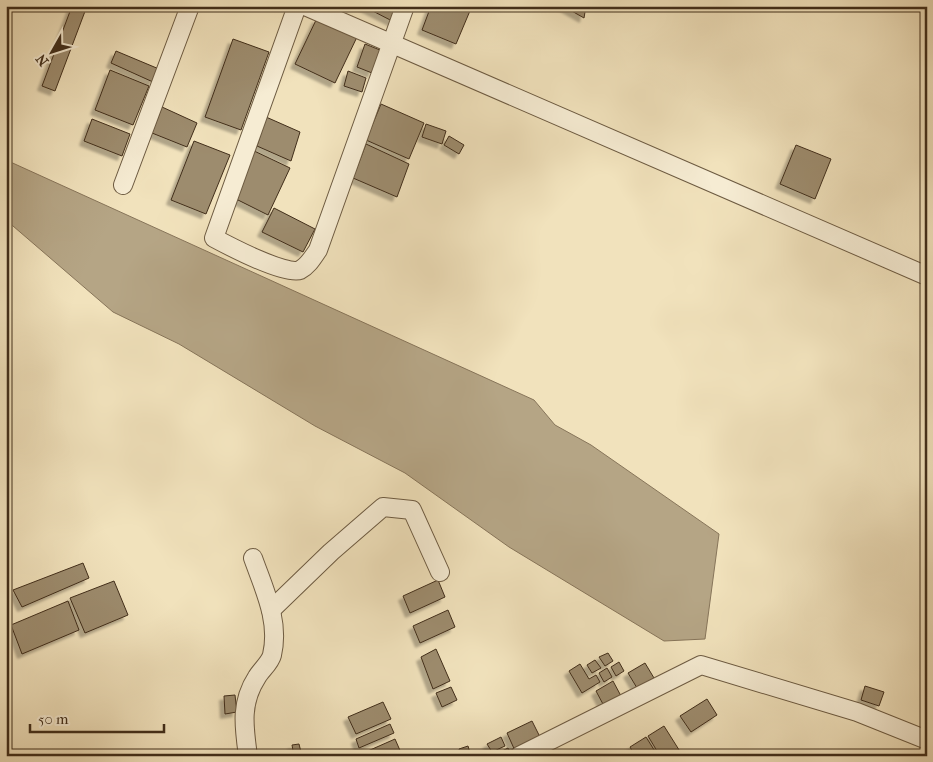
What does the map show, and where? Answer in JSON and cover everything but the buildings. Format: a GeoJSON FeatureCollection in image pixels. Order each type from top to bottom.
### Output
{"type":"FeatureCollection","features":[{"type":"Feature","properties":{"kind":"street"},"geometry":{"type":"LineString","coordinates":[[123,185],[190,6]]}},
{"type":"Feature","properties":{"kind":"street"},"geometry":{"type":"LineString","coordinates":[[298,6],[214,238],[238,253],[251,255],[287,272],[300,270],[311,261],[318,250],[390,43],[405,6]]}},
{"type":"Feature","properties":{"kind":"street"},"geometry":{"type":"LineString","coordinates":[[305,6],[927,276]]}},
{"type":"Feature","properties":{"kind":"street"},"geometry":{"type":"LineString","coordinates":[[271,610],[331,552],[383,507],[412,510],[440,572]]}},
{"type":"Feature","properties":{"kind":"street"},"geometry":{"type":"LineString","coordinates":[[248,756],[243,720],[245,701],[256,678],[272,656],[274,623],[252,558]]}},
{"type":"Feature","properties":{"kind":"street"},"geometry":{"type":"LineString","coordinates":[[524,755],[701,665],[857,712],[927,740]]}},
{"type":"Feature","properties":{"kind":"shaded area"},"geometry":{"type":"Polygon","coordinates":[[[6,160],[534,400],[555,425],[591,445],[719,534],[705,639],[664,641],[509,547],[405,473],[315,426],[179,344],[113,312],[6,220],[6,160]]]}}]}
